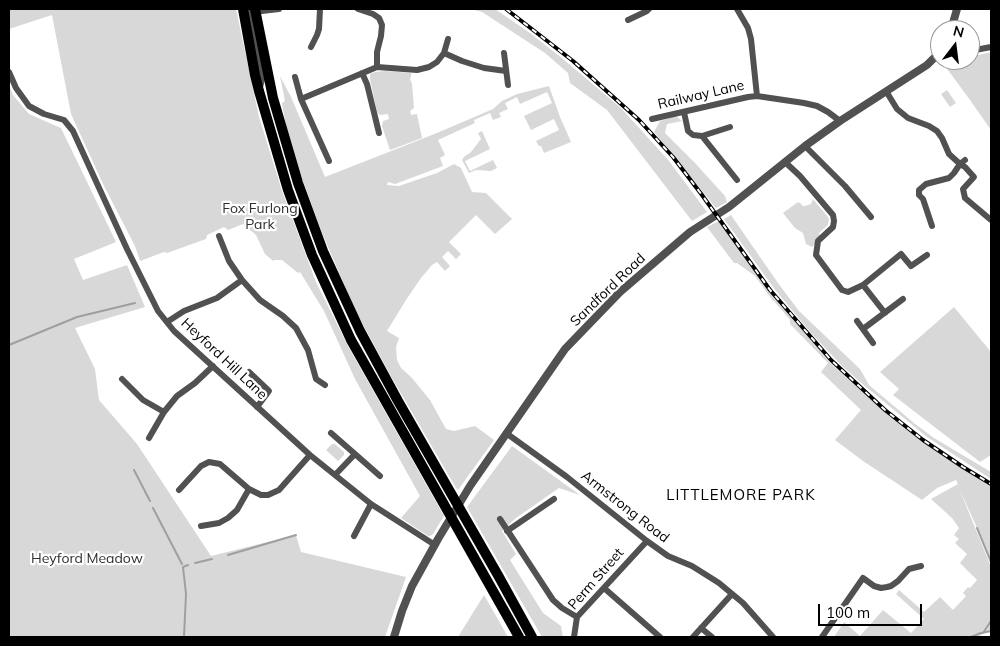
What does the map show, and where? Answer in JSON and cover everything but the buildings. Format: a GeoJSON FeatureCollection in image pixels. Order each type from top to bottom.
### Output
{"type":"FeatureCollection","features":[{"type":"Feature","properties":{"kind":"main road"},"geometry":{"type":"LineString","coordinates":[[250,10],[255,75],[259,91],[288,190],[312,255],[352,340],[519,637]]}},
{"type":"Feature","properties":{"kind":"main road"},"geometry":{"type":"LineString","coordinates":[[250,10],[298,184],[323,251],[360,331],[532,637]]}},
{"type":"Feature","properties":{"kind":"street"},"geometry":{"type":"LineString","coordinates":[[250,10],[279,9]]}},
{"type":"Feature","properties":{"kind":"street"},"geometry":{"type":"LineString","coordinates":[[311,46],[319,29],[320,9]]}},
{"type":"Feature","properties":{"kind":"street"},"geometry":{"type":"LineString","coordinates":[[358,9],[379,18],[382,25],[377,52],[377,67]]}},
{"type":"Feature","properties":{"kind":"street"},"geometry":{"type":"LineString","coordinates":[[628,20],[649,9]]}},
{"type":"Feature","properties":{"kind":"street"},"geometry":{"type":"LineString","coordinates":[[737,9],[748,28],[753,47],[758,96]]}},
{"type":"Feature","properties":{"kind":"street"},"geometry":{"type":"LineString","coordinates":[[301,99],[377,67],[418,70],[430,67],[444,53],[448,39]]}},
{"type":"Feature","properties":{"kind":"street"},"geometry":{"type":"LineString","coordinates":[[444,53],[484,68],[506,71]]}},
{"type":"Feature","properties":{"kind":"street"},"geometry":{"type":"LineString","coordinates":[[504,53],[508,85]]}},
{"type":"Feature","properties":{"kind":"street","name":"Sandford Road"},"geometry":{"type":"LineString","coordinates":[[394,637],[412,586],[436,542],[470,486],[565,349],[620,292],[690,232],[730,207],[785,162],[840,121],[930,61]]}},
{"type":"Feature","properties":{"kind":"street","name":"Heyford Hill Lane"},"geometry":{"type":"LineString","coordinates":[[9,72],[16,88],[29,106],[44,114],[64,120],[73,131],[128,251],[158,311],[174,331],[310,455],[371,504],[436,542]]}},
{"type":"Feature","properties":{"kind":"street"},"geometry":{"type":"LineString","coordinates":[[362,73],[367,84],[379,133]]}},
{"type":"Feature","properties":{"kind":"street"},"geometry":{"type":"LineString","coordinates":[[295,77],[301,99],[330,161]]}},
{"type":"Feature","properties":{"kind":"street"},"geometry":{"type":"LineString","coordinates":[[886,91],[897,109],[908,118],[930,126],[937,131],[950,154],[962,162],[974,177],[963,189],[964,198],[991,220]]}},
{"type":"Feature","properties":{"kind":"street","name":"Railway Lane"},"geometry":{"type":"LineString","coordinates":[[652,119],[758,96],[804,102],[817,106],[840,121]]}},
{"type":"Feature","properties":{"kind":"street"},"geometry":{"type":"LineString","coordinates":[[684,112],[688,131],[693,135],[702,136],[730,127]]}},
{"type":"Feature","properties":{"kind":"street"},"geometry":{"type":"LineString","coordinates":[[702,136],[737,180]]}},
{"type":"Feature","properties":{"kind":"street"},"geometry":{"type":"LineString","coordinates":[[806,146],[845,186],[870,216]]}},
{"type":"Feature","properties":{"kind":"street"},"geometry":{"type":"LineString","coordinates":[[785,162],[800,176],[833,215],[833,228],[818,241],[816,255]]}},
{"type":"Feature","properties":{"kind":"street"},"geometry":{"type":"LineString","coordinates":[[932,226],[919,195],[919,190],[926,184],[948,178],[962,162]]}},
{"type":"Feature","properties":{"kind":"street"},"geometry":{"type":"LineString","coordinates":[[219,236],[229,261],[242,280],[260,300],[296,328],[308,350],[316,379],[325,386]]}},
{"type":"Feature","properties":{"kind":"street"},"geometry":{"type":"LineString","coordinates":[[809,248],[842,290],[848,292],[863,285],[901,254],[911,266],[927,255]]}},
{"type":"Feature","properties":{"kind":"street"},"geometry":{"type":"LineString","coordinates":[[167,322],[184,312],[217,298],[242,280]]}},
{"type":"Feature","properties":{"kind":"street"},"geometry":{"type":"LineString","coordinates":[[863,285],[885,313]]}},
{"type":"Feature","properties":{"kind":"street"},"geometry":{"type":"LineString","coordinates":[[863,329],[903,299]]}},
{"type":"Feature","properties":{"kind":"street"},"geometry":{"type":"LineString","coordinates":[[857,321],[873,343]]}},
{"type":"Feature","properties":{"kind":"street"},"geometry":{"type":"LineString","coordinates":[[149,438],[164,412],[177,396],[213,366]]}},
{"type":"Feature","properties":{"kind":"street"},"geometry":{"type":"LineString","coordinates":[[249,372],[270,391],[257,406]]}},
{"type":"Feature","properties":{"kind":"street"},"geometry":{"type":"LineString","coordinates":[[122,378],[143,400],[164,412]]}},
{"type":"Feature","properties":{"kind":"street"},"geometry":{"type":"LineString","coordinates":[[331,433],[380,476]]}},
{"type":"Feature","properties":{"kind":"street","name":"Armstrong Road"},"geometry":{"type":"LineString","coordinates":[[506,433],[567,477],[646,541],[668,556],[692,566],[719,583],[743,603],[773,637]]}},
{"type":"Feature","properties":{"kind":"street"},"geometry":{"type":"LineString","coordinates":[[335,475],[355,454]]}},
{"type":"Feature","properties":{"kind":"street"},"geometry":{"type":"LineString","coordinates":[[179,490],[201,466],[209,462],[220,464],[249,489],[261,495],[268,495],[279,490],[310,455]]}},
{"type":"Feature","properties":{"kind":"street"},"geometry":{"type":"LineString","coordinates":[[201,526],[218,523],[228,518],[237,510],[249,489]]}},
{"type":"Feature","properties":{"kind":"street"},"geometry":{"type":"LineString","coordinates":[[507,531],[554,499]]}},
{"type":"Feature","properties":{"kind":"street"},"geometry":{"type":"LineString","coordinates":[[354,536],[371,504]]}},
{"type":"Feature","properties":{"kind":"street"},"geometry":{"type":"LineString","coordinates":[[500,519],[553,600],[577,617]]}},
{"type":"Feature","properties":{"kind":"street","name":"Perm Street"},"geometry":{"type":"LineString","coordinates":[[574,637],[577,617],[646,541]]}},
{"type":"Feature","properties":{"kind":"street"},"geometry":{"type":"LineString","coordinates":[[822,637],[863,578],[874,586],[888,587],[909,569],[921,566]]}},
{"type":"Feature","properties":{"kind":"street"},"geometry":{"type":"LineString","coordinates":[[604,588],[660,637]]}},
{"type":"Feature","properties":{"kind":"street"},"geometry":{"type":"LineString","coordinates":[[693,637],[732,594]]}},
{"type":"Feature","properties":{"kind":"street"},"geometry":{"type":"LineString","coordinates":[[701,628],[712,637]]}},
{"type":"Feature","properties":{"kind":"green space","name":"Fox Furlong Park"},"geometry":{"type":"Polygon","coordinates":[[[9,9],[236,9],[259,117],[282,191],[316,282],[349,348],[444,516],[433,534],[428,536],[401,518],[420,496],[355,379],[324,311],[300,272],[298,273],[282,260],[273,261],[265,254],[256,235],[243,224],[228,230],[224,227],[207,235],[206,239],[140,261],[135,246],[104,186],[71,114],[52,15],[9,29],[9,9]]]}},
{"type":"Feature","properties":{"kind":"green space"},"geometry":{"type":"Polygon","coordinates":[[[471,9],[495,9],[530,33],[621,108],[669,161],[707,212],[692,221],[607,110],[570,83],[568,73],[545,53],[482,12],[471,9]]]}},
{"type":"Feature","properties":{"kind":"green space"},"geometry":{"type":"Polygon","coordinates":[[[991,52],[991,130],[948,70],[980,70],[980,55],[991,52]]]}},
{"type":"Feature","properties":{"kind":"green space"},"geometry":{"type":"Polygon","coordinates":[[[385,71],[411,73],[414,108],[410,111],[411,115],[417,114],[422,138],[390,150],[382,126],[383,121],[389,119],[388,114],[380,115],[377,112],[370,79],[370,74],[385,71]]]}},
{"type":"Feature","properties":{"kind":"green space"},"geometry":{"type":"Polygon","coordinates":[[[280,76],[291,97],[325,177],[493,109],[502,101],[517,94],[549,86],[571,142],[544,153],[536,141],[559,130],[554,119],[531,130],[524,116],[552,103],[547,92],[520,104],[517,97],[505,103],[508,109],[499,113],[501,117],[493,120],[490,113],[474,120],[475,123],[438,140],[445,155],[440,158],[443,166],[395,184],[388,182],[387,185],[399,186],[437,173],[454,164],[461,168],[472,192],[486,193],[512,219],[495,234],[476,215],[449,242],[461,254],[456,259],[448,251],[442,257],[450,266],[445,271],[437,262],[432,265],[406,300],[387,331],[399,338],[396,347],[397,360],[401,368],[430,400],[446,429],[454,431],[475,426],[494,440],[458,490],[357,314],[322,233],[292,151],[282,103],[285,101],[280,76]]]}},
{"type":"Feature","properties":{"kind":"green space","name":"Heyford Meadow"},"geometry":{"type":"Polygon","coordinates":[[[9,85],[13,95],[29,114],[61,128],[116,242],[74,259],[83,280],[127,265],[145,307],[75,328],[95,369],[99,400],[137,444],[211,556],[296,535],[301,552],[406,577],[385,637],[9,637],[9,85]]]}},
{"type":"Feature","properties":{"kind":"green space"},"geometry":{"type":"Polygon","coordinates":[[[947,90],[956,103],[950,107],[941,94],[947,90]]]}},
{"type":"Feature","properties":{"kind":"green space"},"geometry":{"type":"Polygon","coordinates":[[[676,116],[682,121],[667,124],[665,133],[725,196],[727,202],[716,208],[654,132],[660,121],[676,116]]]}},
{"type":"Feature","properties":{"kind":"green space"},"geometry":{"type":"Polygon","coordinates":[[[482,131],[490,149],[465,161],[470,171],[493,160],[497,168],[491,171],[476,170],[469,173],[462,160],[481,139],[478,133],[482,131]]]}},
{"type":"Feature","properties":{"kind":"green space"},"geometry":{"type":"Polygon","coordinates":[[[813,199],[829,220],[828,225],[819,233],[820,236],[812,247],[806,244],[803,233],[795,228],[783,213],[798,202],[803,206],[811,204],[813,199]]]}},
{"type":"Feature","properties":{"kind":"green space"},"geometry":{"type":"Polygon","coordinates":[[[731,215],[799,311],[860,369],[869,385],[934,438],[991,472],[991,479],[927,437],[842,366],[776,291],[724,219],[731,215]]]}},
{"type":"Feature","properties":{"kind":"green space"},"geometry":{"type":"Polygon","coordinates":[[[719,221],[829,362],[889,416],[991,487],[991,564],[959,488],[991,567],[991,630],[977,637],[834,637],[844,622],[860,636],[883,610],[911,633],[924,619],[896,594],[899,590],[924,612],[940,597],[953,610],[966,596],[963,593],[977,580],[960,563],[967,554],[955,543],[959,539],[954,535],[959,528],[952,518],[931,499],[958,484],[956,480],[937,488],[922,500],[835,440],[861,410],[821,372],[828,363],[790,324],[790,320],[755,276],[737,263],[734,263],[707,227],[719,221]]]}},
{"type":"Feature","properties":{"kind":"green space"},"geometry":{"type":"Polygon","coordinates":[[[954,307],[991,352],[991,455],[980,462],[893,395],[899,389],[880,372],[954,307]]]}},
{"type":"Feature","properties":{"kind":"green space"},"geometry":{"type":"Polygon","coordinates":[[[332,444],[335,444],[344,452],[344,455],[338,461],[326,450],[332,444]]]}},
{"type":"Feature","properties":{"kind":"green space"},"geometry":{"type":"Polygon","coordinates":[[[512,446],[580,495],[559,488],[516,518],[502,531],[516,554],[510,560],[543,613],[561,626],[563,637],[542,637],[467,507],[512,446]]]}},
{"type":"Feature","properties":{"kind":"green space"},"geometry":{"type":"Polygon","coordinates":[[[484,595],[508,637],[458,637],[484,595]]]}},
{"type":"Feature","properties":{"kind":"waterway"},"geometry":{"type":"LineString","coordinates":[[9,345],[77,317],[135,303]]}},
{"type":"Feature","properties":{"kind":"waterway"},"geometry":{"type":"LineString","coordinates":[[134,470],[150,501]]}},
{"type":"Feature","properties":{"kind":"waterway"},"geometry":{"type":"LineString","coordinates":[[153,508],[182,564]]}},
{"type":"Feature","properties":{"kind":"waterway"},"geometry":{"type":"LineString","coordinates":[[977,528],[991,562]]}},
{"type":"Feature","properties":{"kind":"waterway"},"geometry":{"type":"LineString","coordinates":[[228,555],[296,535]]}},
{"type":"Feature","properties":{"kind":"waterway"},"geometry":{"type":"LineString","coordinates":[[195,563],[212,559]]}},
{"type":"Feature","properties":{"kind":"waterway"},"geometry":{"type":"LineString","coordinates":[[184,637],[186,594],[183,567],[188,565]]}},
{"type":"Feature","properties":{"kind":"waterway"},"geometry":{"type":"LineString","coordinates":[[983,633],[991,621]]}},
{"type":"Feature","properties":{"kind":"waterway"},"geometry":{"type":"LineString","coordinates":[[971,637],[991,631]]}},
{"type":"Feature","properties":{"kind":"railway"},"geometry":{"type":"LineString","coordinates":[[506,9],[573,61],[639,120],[673,157],[770,290],[831,360],[885,410],[923,440],[991,484]]}},
{"type":"Feature","properties":{"kind":"district","name":"LITTLEMORE PARK"},"geometry":{"type":"Point","coordinates":[741,495]}}]}
